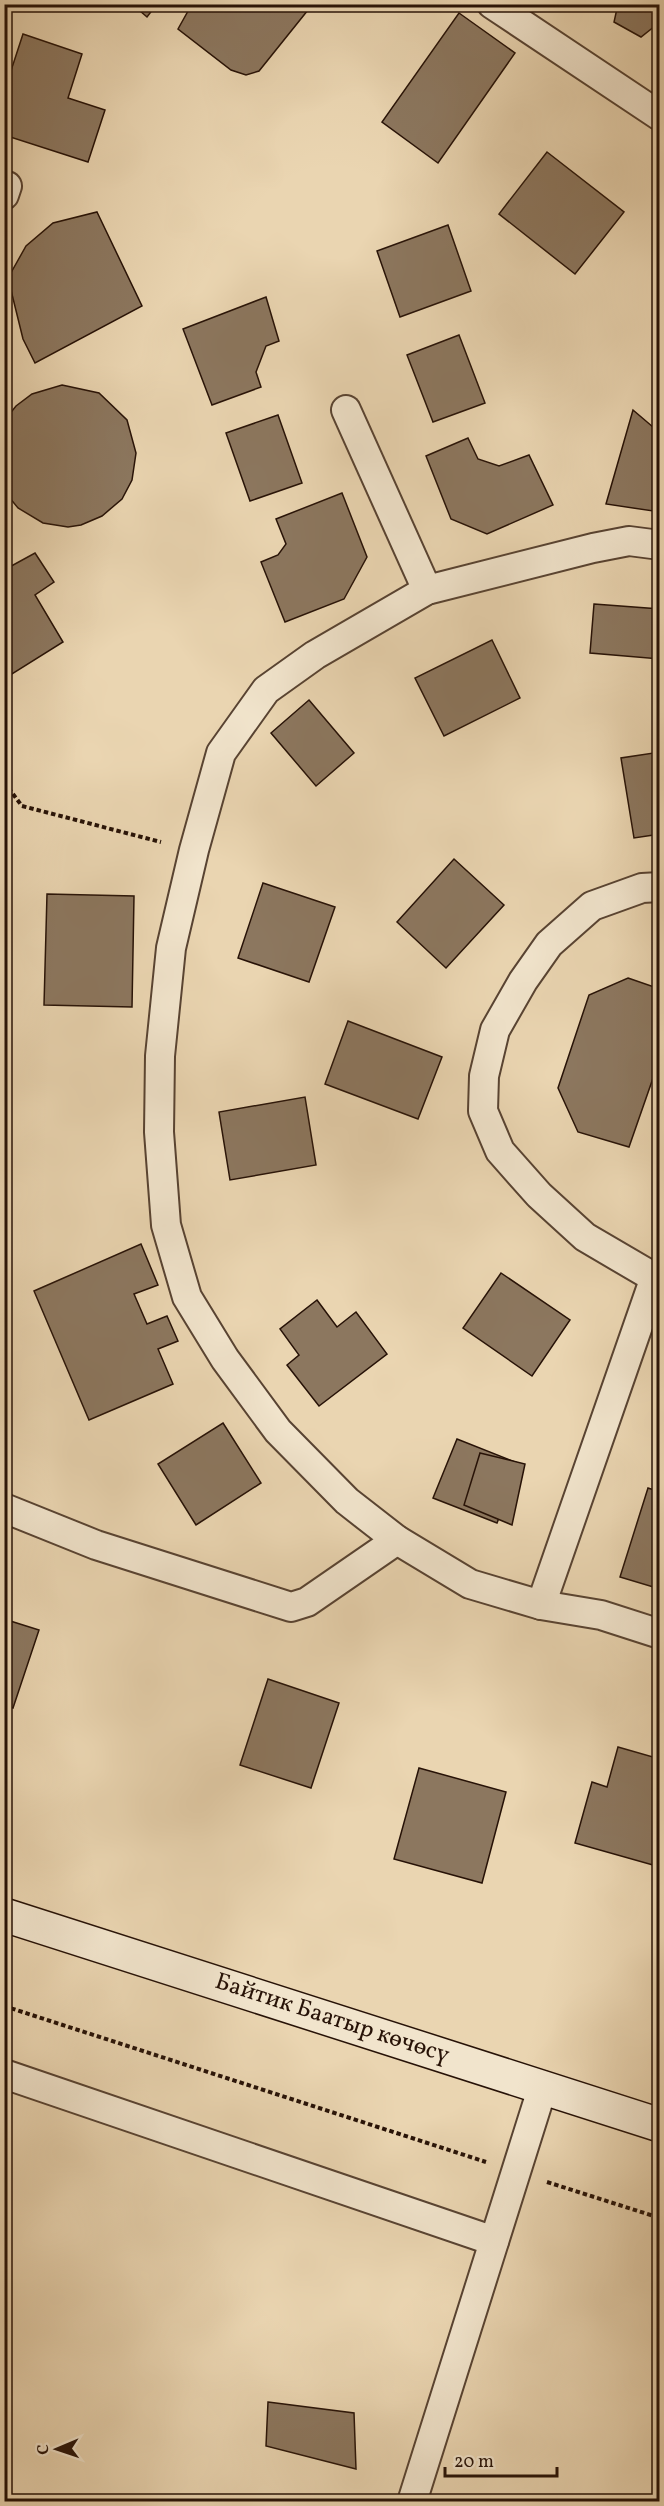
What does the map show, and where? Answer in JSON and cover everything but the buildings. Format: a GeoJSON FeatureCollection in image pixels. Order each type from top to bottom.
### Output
{"type":"FeatureCollection","features":[{"type":"Feature","properties":{"kind":"main road","name":"Байтик Баатыр көчөсү"},"geometry":{"type":"LineString","coordinates":[[4,1915],[660,2125]]}},
{"type":"Feature","properties":{"kind":"street"},"geometry":{"type":"LineString","coordinates":[[492,4],[660,116]]}},
{"type":"Feature","properties":{"kind":"street"},"geometry":{"type":"LineString","coordinates":[[4,185],[8,186],[4,195]]}},
{"type":"Feature","properties":{"kind":"street"},"geometry":{"type":"LineString","coordinates":[[346,410],[427,590]]}},
{"type":"Feature","properties":{"kind":"street"},"geometry":{"type":"LineString","coordinates":[[660,545],[629,541],[427,590],[315,655],[266,690],[221,753],[194,850],[171,948],[160,1056],[159,1132],[166,1225],[187,1297],[225,1359],[278,1431],[346,1501],[397,1540],[470,1584],[541,1605],[601,1615],[660,1634]]}},
{"type":"Feature","properties":{"kind":"street"},"geometry":{"type":"LineString","coordinates":[[541,1605],[657,1280],[585,1237],[539,1195],[500,1151],[483,1111],[484,1076],[495,1030],[549,944],[592,906],[642,888],[660,887]]}},
{"type":"Feature","properties":{"kind":"street"},"geometry":{"type":"LineString","coordinates":[[4,1508],[96,1545],[291,1607],[307,1602],[397,1540]]}},
{"type":"Feature","properties":{"kind":"street"},"geometry":{"type":"LineString","coordinates":[[4,2074],[494,2241]]}},
{"type":"Feature","properties":{"kind":"street"},"geometry":{"type":"LineString","coordinates":[[412,2502],[543,2086]]}},
{"type":"Feature","properties":{"kind":"path"},"geometry":{"type":"LineString","coordinates":[[4,782],[22,806],[194,850]]}},
{"type":"Feature","properties":{"kind":"path"},"geometry":{"type":"LineString","coordinates":[[4,2006],[660,2218]]}}]}
